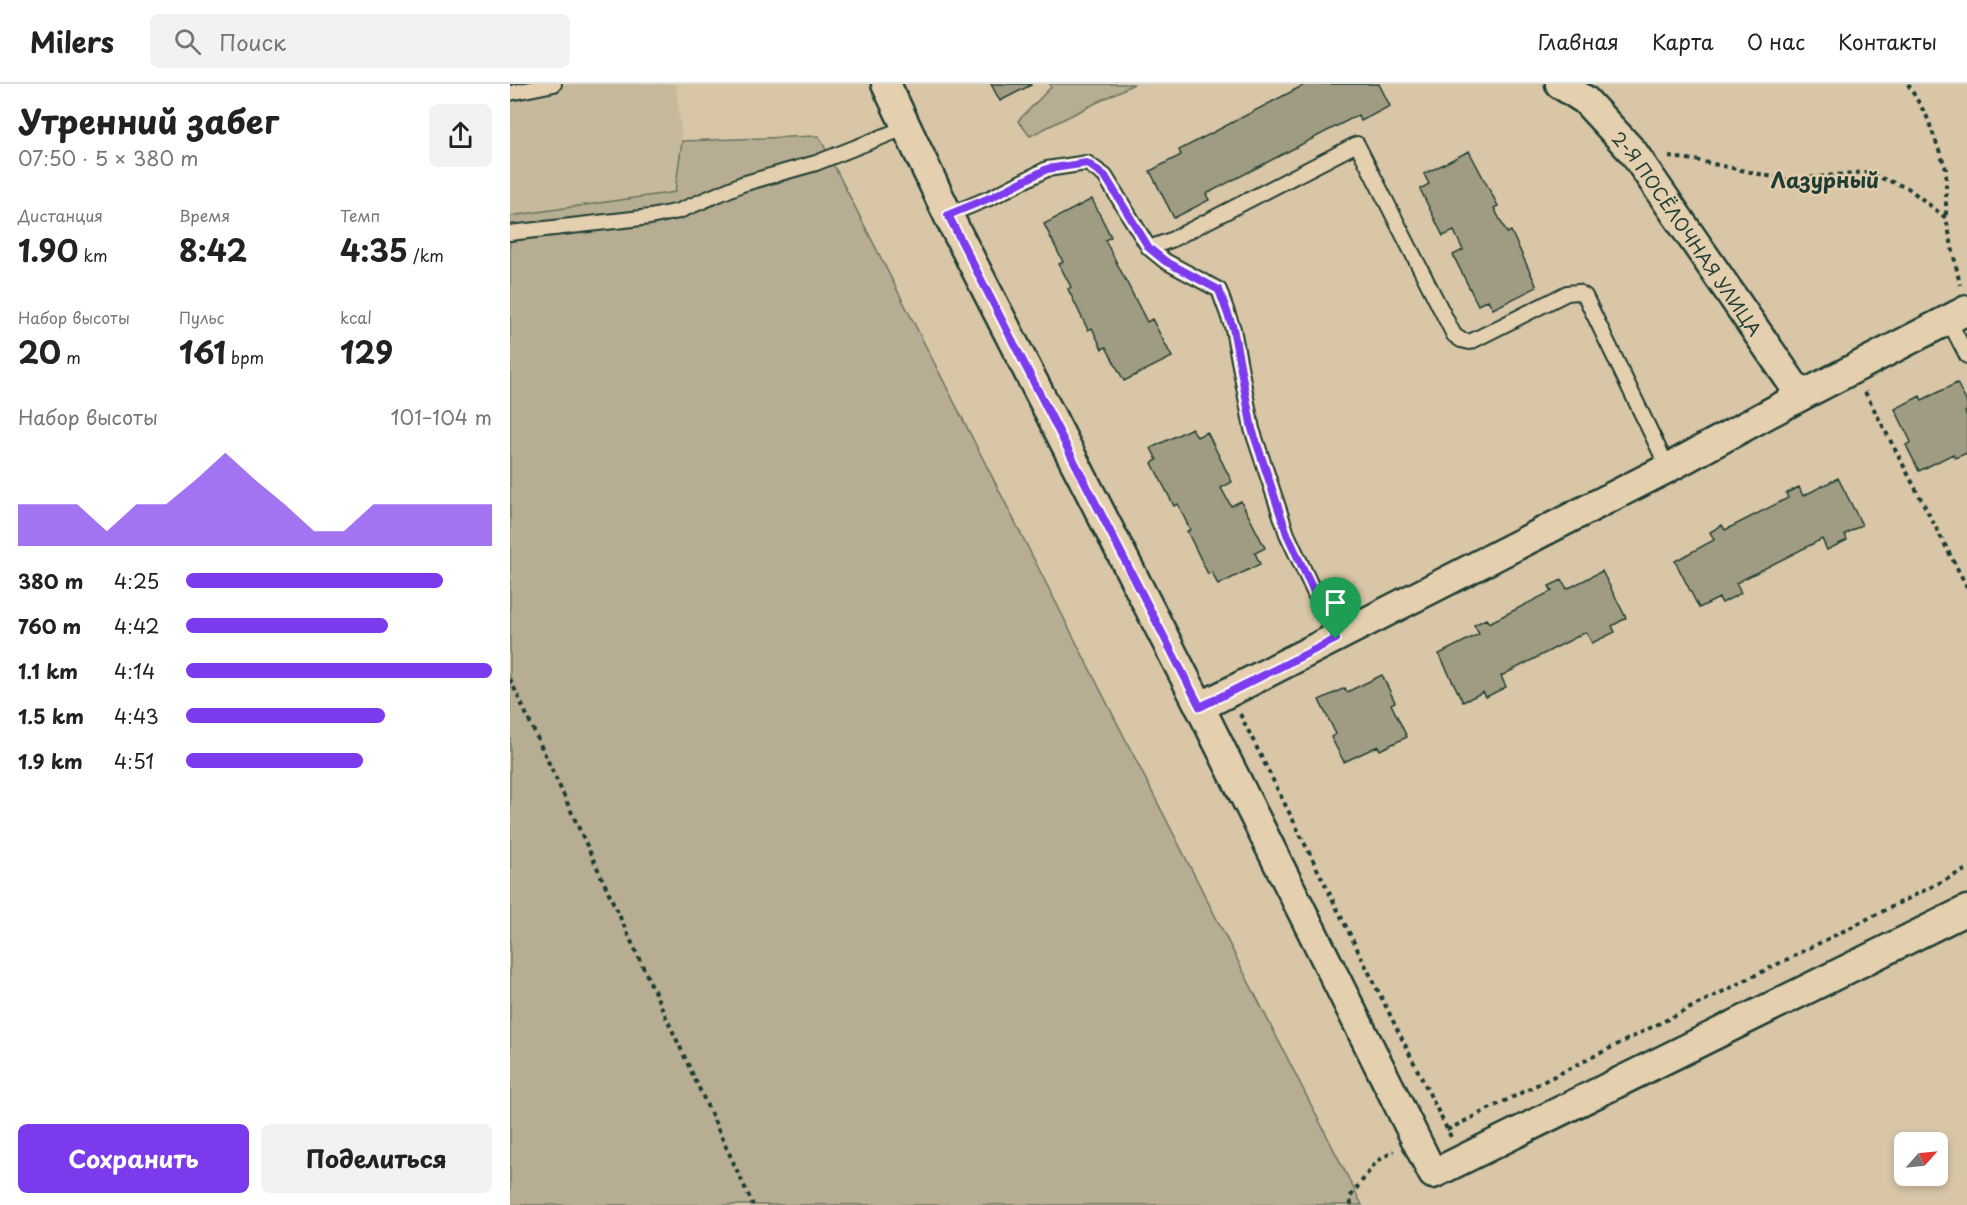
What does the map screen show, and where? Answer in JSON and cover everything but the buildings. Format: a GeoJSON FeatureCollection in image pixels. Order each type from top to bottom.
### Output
{"type":"FeatureCollection","features":[{"type":"Feature","properties":{"kind":"street"},"geometry":{"type":"LineString","coordinates":[[886,84],[948,215],[1200,707],[1433,1174],[1967,910]]}},
{"type":"Feature","properties":{"kind":"street","name":"2-Я ПОСЁЛОЧНАЯ УЛИЦА"},"geometry":{"type":"LineString","coordinates":[[1560,84],[1585,100],[1633,152],[1801,396]]}},
{"type":"Feature","properties":{"kind":"street"},"geometry":{"type":"LineString","coordinates":[[1200,707],[1668,468],[1854,370],[1959,307]]}},
{"type":"Feature","properties":{"kind":"lane"},"geometry":{"type":"LineString","coordinates":[[510,93],[554,84]]}},
{"type":"Feature","properties":{"kind":"lane"},"geometry":{"type":"LineString","coordinates":[[510,233],[650,217],[679,211],[742,184],[816,163],[907,127]]}},
{"type":"Feature","properties":{"kind":"lane"},"geometry":{"type":"LineString","coordinates":[[1149,248],[1171,240],[1357,144],[1454,335],[1470,342],[1567,293],[1578,292],[1585,296],[1668,468]]}},
{"type":"Feature","properties":{"kind":"lane"},"geometry":{"type":"LineString","coordinates":[[948,215],[992,197],[1047,169],[1087,163],[1105,176],[1149,248],[1165,261],[1219,290],[1233,328],[1252,429],[1287,534],[1336,639]]}},
{"type":"Feature","properties":{"kind":"lane"},"geometry":{"type":"LineString","coordinates":[[1959,307],[1967,356]]}},
{"type":"Feature","properties":{"kind":"path"},"geometry":{"type":"LineString","coordinates":[[1908,84],[1927,117],[1946,169],[1946,218],[1959,307]]}},
{"type":"Feature","properties":{"kind":"path"},"geometry":{"type":"LineString","coordinates":[[1633,152],[1695,160],[1787,180],[1865,172],[1908,188],[1946,218]]}},
{"type":"Feature","properties":{"kind":"path"},"geometry":{"type":"LineString","coordinates":[[1854,370],[1967,587]]}},
{"type":"Feature","properties":{"kind":"path"},"geometry":{"type":"LineString","coordinates":[[510,679],[753,1205]]}},
{"type":"Feature","properties":{"kind":"path"},"geometry":{"type":"LineString","coordinates":[[1229,692],[1462,1160]]}},
{"type":"Feature","properties":{"kind":"path"},"geometry":{"type":"LineString","coordinates":[[1447,1130],[1967,869]]}},
{"type":"Feature","properties":{"kind":"path"},"geometry":{"type":"LineString","coordinates":[[1351,1205],[1350,1197],[1376,1162],[1415,1138]]}},
{"type":"Feature","properties":{"kind":"shaded area"},"geometry":{"type":"Polygon","coordinates":[[[510,84],[676,84],[682,141],[676,192],[510,216],[510,84]]]}},
{"type":"Feature","properties":{"kind":"shaded area"},"geometry":{"type":"Polygon","coordinates":[[[1050,84],[1134,84],[1030,136],[1018,121],[1051,87],[1050,84]]]}},
{"type":"Feature","properties":{"kind":"shaded area"},"geometry":{"type":"Polygon","coordinates":[[[819,136],[1362,1205],[510,1205],[510,216],[675,192],[682,141],[819,136]]]}},
{"type":"Feature","properties":{"kind":"district","name":"Лазурный"},"geometry":{"type":"Point","coordinates":[1825,179]}},
{"type":"Feature","properties":{"kind":"route"},"geometry":{"type":"LineString","coordinates":[[1087,163],[1105,176],[1149,248],[1165,261],[1219,290],[1233,328],[1252,429],[1287,534],[1336,639],[1200,707],[948,215],[992,197],[1047,169],[1087,163]]}}]}
